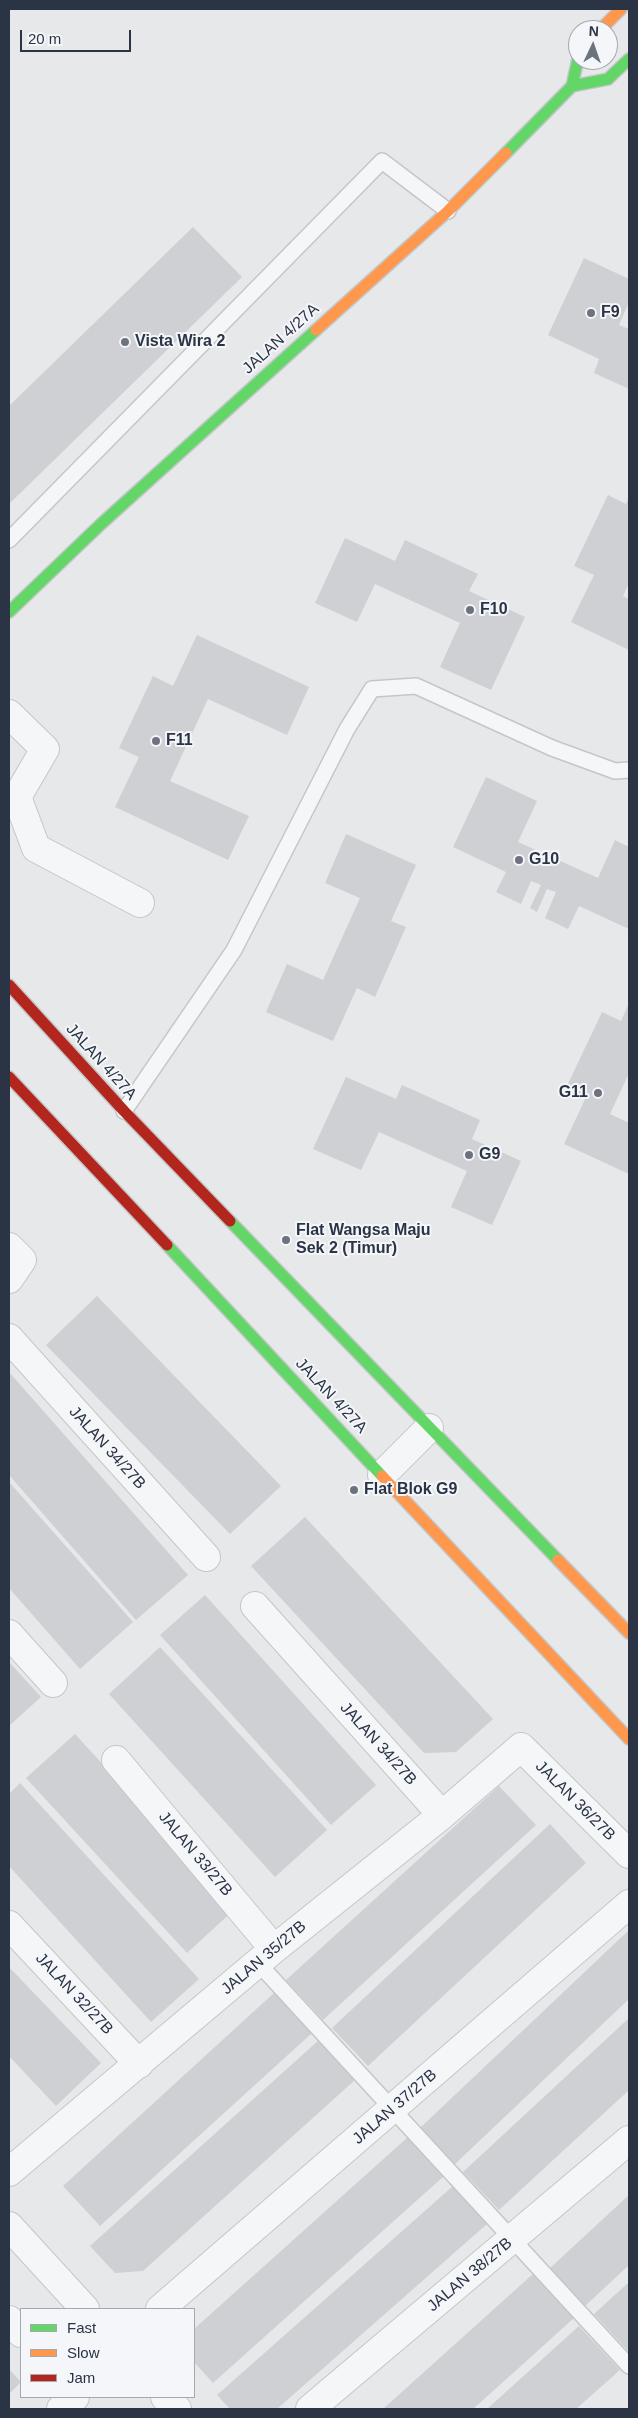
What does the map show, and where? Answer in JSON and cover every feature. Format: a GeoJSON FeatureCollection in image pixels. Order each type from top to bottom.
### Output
{"type":"FeatureCollection","features":[{"type":"Feature","properties":{"kind":"street"},"geometry":{"type":"LineString","coordinates":[[610,20],[621,9]]}},
{"type":"Feature","properties":{"kind":"street"},"geometry":{"type":"LineString","coordinates":[[576,70],[572,86],[608,79],[629,59]]}},
{"type":"Feature","properties":{"kind":"street","name":"JALAN 4/27A"},"geometry":{"type":"LineString","coordinates":[[9,612],[101,524],[448,210],[572,86]]}},
{"type":"Feature","properties":{"kind":"street"},"geometry":{"type":"LineString","coordinates":[[9,714],[45,749],[17,797],[36,848],[140,903]]}},
{"type":"Feature","properties":{"kind":"street","name":"JALAN 4/27A"},"geometry":{"type":"LineString","coordinates":[[9,985],[124,1112],[629,1633]]}},
{"type":"Feature","properties":{"kind":"street","name":"JALAN 4/27A"},"geometry":{"type":"LineString","coordinates":[[9,1077],[629,1739]]}},
{"type":"Feature","properties":{"kind":"street","name":"JALAN 34/27B"},"geometry":{"type":"LineString","coordinates":[[9,1338],[206,1557]]}},
{"type":"Feature","properties":{"kind":"street"},"geometry":{"type":"LineString","coordinates":[[382,1475],[429,1428]]}},
{"type":"Feature","properties":{"kind":"street","name":"JALAN 34/27B"},"geometry":{"type":"LineString","coordinates":[[254,1606],[442,1815]]}},
{"type":"Feature","properties":{"kind":"street"},"geometry":{"type":"LineString","coordinates":[[9,1634],[53,1683]]}},
{"type":"Feature","properties":{"kind":"street","name":"JALAN 35/27B"},"geometry":{"type":"LineString","coordinates":[[9,2172],[266,1956],[442,1815],[521,1747]]}},
{"type":"Feature","properties":{"kind":"street","name":"JALAN 36/27B"},"geometry":{"type":"LineString","coordinates":[[521,1747],[629,1854]]}},
{"type":"Feature","properties":{"kind":"street","name":"JALAN 33/27B"},"geometry":{"type":"LineString","coordinates":[[116,1760],[266,1956]]}},
{"type":"Feature","properties":{"kind":"street","name":"JALAN 37/27B"},"geometry":{"type":"LineString","coordinates":[[161,2308],[629,1904]]}},
{"type":"Feature","properties":{"kind":"street","name":"JALAN 32/27B"},"geometry":{"type":"LineString","coordinates":[[9,1925],[139,2064]]}},
{"type":"Feature","properties":{"kind":"street","name":"JALAN 38/27B"},"geometry":{"type":"LineString","coordinates":[[310,2409],[629,2140]]}},
{"type":"Feature","properties":{"kind":"street"},"geometry":{"type":"LineString","coordinates":[[9,2226],[84,2308]]}},
{"type":"Feature","properties":{"kind":"street"},"geometry":{"type":"LineString","coordinates":[[9,2320],[20,2332]]}},
{"type":"Feature","properties":{"kind":"street"},"geometry":{"type":"LineString","coordinates":[[62,2409],[75,2398]]}},
{"type":"Feature","properties":{"kind":"street"},"geometry":{"type":"LineString","coordinates":[[81,2398],[91,2409]]}},
{"type":"Feature","properties":{"kind":"street"},"geometry":{"type":"LineString","coordinates":[[166,2398],[176,2409]]}},
{"type":"Feature","properties":{"kind":"lane"},"geometry":{"type":"LineString","coordinates":[[9,540],[382,161],[448,210]]}},
{"type":"Feature","properties":{"kind":"lane"},"geometry":{"type":"LineString","coordinates":[[124,1112],[234,950],[347,729],[372,689],[416,686],[552,748],[614,771],[629,770]]}},
{"type":"Feature","properties":{"kind":"lane"},"geometry":{"type":"LineString","coordinates":[[266,1956],[392,2110],[629,2366]]}},
{"type":"Feature","properties":{"kind":"building","name":"Vista Wira 2"},"geometry":{"type":"Polygon","coordinates":[[[193,227],[242,277],[9,504],[9,406],[193,227]]]}},
{"type":"Feature","properties":{"kind":"building","name":"F9"},"geometry":{"type":"Polygon","coordinates":[[[584,258],[629,279],[629,302],[619,325],[629,329],[629,389],[594,373],[599,359],[548,335],[584,258]]]}},
{"type":"Feature","properties":{"kind":"building"},"geometry":{"type":"Polygon","coordinates":[[[608,495],[626,504],[629,497],[629,583],[623,596],[629,599],[629,650],[571,622],[594,575],[574,566],[608,495]]]}},
{"type":"Feature","properties":{"kind":"building","name":"F10"},"geometry":{"type":"Polygon","coordinates":[[[345,538],[395,561],[405,540],[478,574],[469,591],[525,617],[491,690],[440,667],[460,623],[375,584],[357,622],[315,603],[345,538]]]}},
{"type":"Feature","properties":{"kind":"building","name":"F11"},"geometry":{"type":"Polygon","coordinates":[[[197,635],[309,687],[287,735],[208,699],[170,781],[249,816],[228,860],[115,807],[139,757],[119,748],[153,676],[173,686],[197,635]]]}},
{"type":"Feature","properties":{"kind":"building","name":"G10"},"geometry":{"type":"Polygon","coordinates":[[[486,777],[537,801],[518,842],[598,878],[615,840],[629,847],[629,929],[579,906],[568,929],[545,918],[556,892],[547,889],[537,912],[530,908],[541,885],[531,881],[521,904],[496,892],[506,872],[453,847],[486,777]]]}},
{"type":"Feature","properties":{"kind":"building"},"geometry":{"type":"Polygon","coordinates":[[[346,834],[416,865],[391,921],[406,927],[375,997],[357,988],[333,1041],[266,1012],[287,964],[323,980],[360,898],[325,883],[346,834]]]}},
{"type":"Feature","properties":{"kind":"building","name":"G11"},"geometry":{"type":"Polygon","coordinates":[[[629,1003],[629,1073],[610,1114],[629,1123],[629,1174],[564,1144],[586,1097],[566,1088],[602,1012],[621,1021],[629,1003]]]}},
{"type":"Feature","properties":{"kind":"building","name":"G9"},"geometry":{"type":"Polygon","coordinates":[[[346,1077],[396,1099],[402,1085],[480,1120],[472,1139],[521,1161],[492,1225],[451,1207],[467,1171],[379,1132],[361,1170],[313,1149],[346,1077]]]}},
{"type":"Feature","properties":{"kind":"building"},"geometry":{"type":"Polygon","coordinates":[[[97,1296],[281,1486],[230,1534],[46,1345],[97,1296]]]}},
{"type":"Feature","properties":{"kind":"building"},"geometry":{"type":"Polygon","coordinates":[[[9,1372],[188,1575],[136,1620],[9,1475],[9,1372]]]}},
{"type":"Feature","properties":{"kind":"building"},"geometry":{"type":"Polygon","coordinates":[[[9,1482],[133,1622],[80,1669],[9,1588],[9,1482]]]}},
{"type":"Feature","properties":{"kind":"building"},"geometry":{"type":"Polygon","coordinates":[[[305,1517],[493,1719],[456,1752],[424,1753],[251,1566],[305,1517]]]}},
{"type":"Feature","properties":{"kind":"building"},"geometry":{"type":"Polygon","coordinates":[[[205,1595],[376,1785],[331,1825],[160,1635],[205,1595]]]}},
{"type":"Feature","properties":{"kind":"building"},"geometry":{"type":"Polygon","coordinates":[[[160,1647],[327,1830],[275,1877],[109,1694],[160,1647]]]}},
{"type":"Feature","properties":{"kind":"building"},"geometry":{"type":"Polygon","coordinates":[[[9,1662],[41,1697],[9,1726],[9,1662]]]}},
{"type":"Feature","properties":{"kind":"building"},"geometry":{"type":"Polygon","coordinates":[[[75,1734],[235,1909],[187,1953],[26,1778],[75,1734]]]}},
{"type":"Feature","properties":{"kind":"building"},"geometry":{"type":"Polygon","coordinates":[[[20,1783],[199,1979],[151,2022],[9,1866],[9,1794],[20,1783]]]}},
{"type":"Feature","properties":{"kind":"building"},"geometry":{"type":"Polygon","coordinates":[[[499,1786],[536,1825],[323,2020],[286,1980],[499,1786]]]}},
{"type":"Feature","properties":{"kind":"building"},"geometry":{"type":"Polygon","coordinates":[[[550,1824],[586,1863],[368,2066],[332,2028],[550,1824]]]}},
{"type":"Feature","properties":{"kind":"building"},"geometry":{"type":"Polygon","coordinates":[[[629,1930],[629,1999],[455,2164],[420,2128],[629,1930]]]}},
{"type":"Feature","properties":{"kind":"building"},"geometry":{"type":"Polygon","coordinates":[[[9,1967],[101,2063],[56,2106],[9,2056],[9,1967]]]}},
{"type":"Feature","properties":{"kind":"building"},"geometry":{"type":"Polygon","coordinates":[[[275,1992],[312,2033],[100,2226],[63,2186],[275,1992]]]}},
{"type":"Feature","properties":{"kind":"building"},"geometry":{"type":"Polygon","coordinates":[[[629,2018],[629,2090],[499,2210],[463,2172],[629,2018]]]}},
{"type":"Feature","properties":{"kind":"building"},"geometry":{"type":"Polygon","coordinates":[[[319,2040],[355,2080],[143,2271],[115,2273],[90,2246],[319,2040]]]}},
{"type":"Feature","properties":{"kind":"building"},"geometry":{"type":"Polygon","coordinates":[[[408,2137],[444,2176],[213,2383],[195,2363],[195,2328],[408,2137]]]}},
{"type":"Feature","properties":{"kind":"building"},"geometry":{"type":"Polygon","coordinates":[[[453,2186],[487,2224],[277,2409],[230,2409],[217,2395],[453,2186]]]}},
{"type":"Feature","properties":{"kind":"building"},"geometry":{"type":"Polygon","coordinates":[[[629,2195],[629,2265],[584,2307],[549,2269],[629,2195]]]}},
{"type":"Feature","properties":{"kind":"building"},"geometry":{"type":"Polygon","coordinates":[[[534,2273],[575,2317],[522,2365],[473,2409],[383,2409],[534,2273]]]}},
{"type":"Feature","properties":{"kind":"building"},"geometry":{"type":"Polygon","coordinates":[[[629,2282],[629,2352],[594,2314],[629,2282]]]}},
{"type":"Feature","properties":{"kind":"building"},"geometry":{"type":"Polygon","coordinates":[[[579,2326],[620,2370],[576,2409],[487,2409],[579,2326]]]}},
{"type":"Feature","properties":{"kind":"building"},"geometry":{"type":"Polygon","coordinates":[[[9,2369],[20,2383],[9,2394],[9,2369]]]}},
{"type":"Feature","properties":{"kind":"traffic: fast"},"geometry":{"type":"LineString","coordinates":[[572,86],[608,79],[629,59]]}},
{"type":"Feature","properties":{"kind":"traffic: fast"},"geometry":{"type":"LineString","coordinates":[[506,153],[572,86],[576,70]]}},
{"type":"Feature","properties":{"kind":"traffic: fast"},"geometry":{"type":"LineString","coordinates":[[9,612],[101,524],[316,330]]}},
{"type":"Feature","properties":{"kind":"traffic: fast"},"geometry":{"type":"LineString","coordinates":[[230,1221],[558,1560]]}},
{"type":"Feature","properties":{"kind":"traffic: fast"},"geometry":{"type":"LineString","coordinates":[[167,1245],[382,1476]]}},
{"type":"Feature","properties":{"kind":"traffic: slow"},"geometry":{"type":"LineString","coordinates":[[610,20],[621,9]]}},
{"type":"Feature","properties":{"kind":"traffic: slow"},"geometry":{"type":"LineString","coordinates":[[316,330],[448,211],[506,153]]}},
{"type":"Feature","properties":{"kind":"traffic: slow"},"geometry":{"type":"LineString","coordinates":[[382,1476],[629,1739]]}},
{"type":"Feature","properties":{"kind":"traffic: slow"},"geometry":{"type":"LineString","coordinates":[[558,1560],[629,1633]]}},
{"type":"Feature","properties":{"kind":"traffic: jam"},"geometry":{"type":"LineString","coordinates":[[9,985],[124,1111],[230,1221]]}},
{"type":"Feature","properties":{"kind":"traffic: jam"},"geometry":{"type":"LineString","coordinates":[[9,1077],[167,1245]]}},
{"type":"Feature","properties":{"kind":"place","name":"F9"},"geometry":{"type":"Point","coordinates":[591,313]}},
{"type":"Feature","properties":{"kind":"place","name":"Vista Wira 2"},"geometry":{"type":"Point","coordinates":[125,342]}},
{"type":"Feature","properties":{"kind":"place","name":"F10"},"geometry":{"type":"Point","coordinates":[470,610]}},
{"type":"Feature","properties":{"kind":"place","name":"F11"},"geometry":{"type":"Point","coordinates":[156,741]}},
{"type":"Feature","properties":{"kind":"place","name":"G10"},"geometry":{"type":"Point","coordinates":[519,860]}},
{"type":"Feature","properties":{"kind":"place","name":"G11"},"geometry":{"type":"Point","coordinates":[598,1093]}},
{"type":"Feature","properties":{"kind":"place","name":"G9"},"geometry":{"type":"Point","coordinates":[469,1155]}},
{"type":"Feature","properties":{"kind":"place","name":"Flat Wangsa Maju Sek 2 (Timur)"},"geometry":{"type":"Point","coordinates":[286,1240]}},
{"type":"Feature","properties":{"kind":"place","name":"Flat Blok G9"},"geometry":{"type":"Point","coordinates":[354,1490]}}]}
